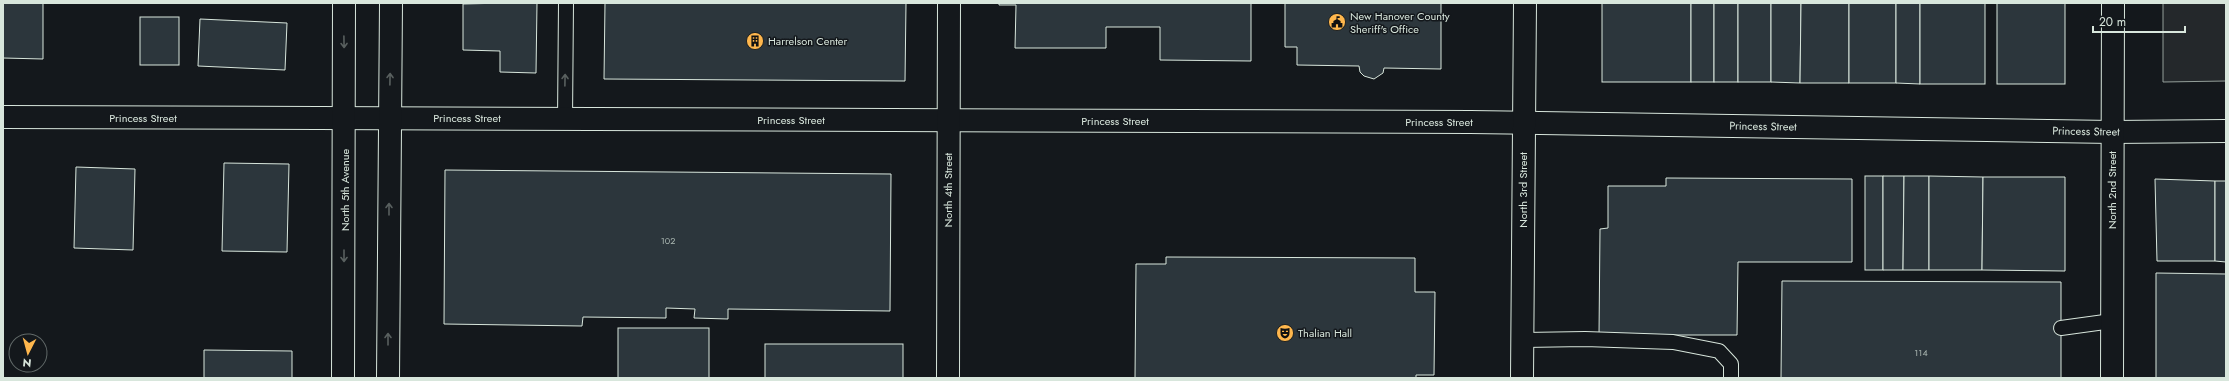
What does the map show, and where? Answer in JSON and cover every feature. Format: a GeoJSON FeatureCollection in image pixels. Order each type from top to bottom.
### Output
{"type":"FeatureCollection","features":[{"type":"Feature","properties":{"kind":"street","name":"North 5th Avenue"},"geometry":{"type":"LineString","coordinates":[[343,378],[345,119],[344,3]]}},
{"type":"Feature","properties":{"kind":"street"},"geometry":{"type":"LineString","coordinates":[[388,378],[391,3]]}},
{"type":"Feature","properties":{"kind":"street","name":"North 4th Street"},"geometry":{"type":"LineString","coordinates":[[948,378],[948,121],[950,3]]}},
{"type":"Feature","properties":{"kind":"street","name":"North 3rd Street"},"geometry":{"type":"LineString","coordinates":[[1522,378],[1525,3]]}},
{"type":"Feature","properties":{"kind":"street","name":"North 2nd Street"},"geometry":{"type":"LineString","coordinates":[[2112,378],[2113,3]]}},
{"type":"Feature","properties":{"kind":"street","name":"Princess Street"},"geometry":{"type":"LineString","coordinates":[[3,117],[1523,122],[2112,132],[2226,131]]}},
{"type":"Feature","properties":{"kind":"lane"},"geometry":{"type":"LineString","coordinates":[[565,119],[566,3]]}},
{"type":"Feature","properties":{"kind":"lane"},"geometry":{"type":"LineString","coordinates":[[2061,328],[2112,321]]}},
{"type":"Feature","properties":{"kind":"lane"},"geometry":{"type":"LineString","coordinates":[[1522,340],[1585,339],[1673,342],[1719,351],[1731,364],[1731,378]]}},
{"type":"Feature","properties":{"kind":"shaded area"},"geometry":{"type":"Polygon","coordinates":[[[2163,3],[2226,3],[2226,81],[2163,82],[2163,3]]]}},
{"type":"Feature","properties":{"kind":"building"},"geometry":{"type":"Polygon","coordinates":[[[3,3],[43,3],[43,59],[3,58],[3,3]]]}},
{"type":"Feature","properties":{"kind":"building"},"geometry":{"type":"Polygon","coordinates":[[[537,3],[536,73],[500,72],[500,51],[463,50],[463,4],[537,3]]]}},
{"type":"Feature","properties":{"kind":"building","name":"Harrelson Center"},"geometry":{"type":"Polygon","coordinates":[[[605,3],[906,3],[905,81],[604,79],[605,3]]]}},
{"type":"Feature","properties":{"kind":"building"},"geometry":{"type":"Polygon","coordinates":[[[999,3],[1251,3],[1251,61],[1160,60],[1160,27],[1106,27],[1106,48],[1015,48],[1016,5],[999,5],[999,3]]]}},
{"type":"Feature","properties":{"kind":"building"},"geometry":{"type":"Polygon","coordinates":[[[1285,3],[1441,3],[1441,69],[1384,68],[1383,73],[1374,79],[1364,76],[1360,72],[1359,66],[1297,65],[1297,47],[1285,47],[1285,3]]]}},
{"type":"Feature","properties":{"kind":"building"},"geometry":{"type":"Polygon","coordinates":[[[1602,3],[1691,3],[1691,82],[1602,82],[1602,3]]]}},
{"type":"Feature","properties":{"kind":"building"},"geometry":{"type":"Polygon","coordinates":[[[1691,3],[1714,3],[1714,82],[1691,82],[1691,3]]]}},
{"type":"Feature","properties":{"kind":"building"},"geometry":{"type":"Polygon","coordinates":[[[1714,3],[1738,3],[1738,82],[1714,82],[1714,3]]]}},
{"type":"Feature","properties":{"kind":"building"},"geometry":{"type":"Polygon","coordinates":[[[1738,3],[1771,3],[1771,82],[1738,82],[1738,3]]]}},
{"type":"Feature","properties":{"kind":"building"},"geometry":{"type":"Polygon","coordinates":[[[1771,3],[1801,3],[1800,83],[1771,82],[1771,3]]]}},
{"type":"Feature","properties":{"kind":"building"},"geometry":{"type":"Polygon","coordinates":[[[1801,3],[1849,3],[1849,83],[1800,83],[1801,3]]]}},
{"type":"Feature","properties":{"kind":"building"},"geometry":{"type":"Polygon","coordinates":[[[1849,3],[1896,3],[1896,83],[1849,83],[1849,3]]]}},
{"type":"Feature","properties":{"kind":"building"},"geometry":{"type":"Polygon","coordinates":[[[1896,3],[1920,3],[1920,84],[1896,83],[1896,3]]]}},
{"type":"Feature","properties":{"kind":"building"},"geometry":{"type":"Polygon","coordinates":[[[1920,3],[1985,3],[1985,84],[1920,84],[1920,3]]]}},
{"type":"Feature","properties":{"kind":"building"},"geometry":{"type":"Polygon","coordinates":[[[1997,3],[2065,3],[2065,84],[1997,84],[1997,3]]]}},
{"type":"Feature","properties":{"kind":"building"},"geometry":{"type":"Polygon","coordinates":[[[140,17],[179,17],[179,65],[140,65],[140,17]]]}},
{"type":"Feature","properties":{"kind":"building"},"geometry":{"type":"Polygon","coordinates":[[[200,19],[287,23],[285,70],[198,66],[200,19]]]}},
{"type":"Feature","properties":{"kind":"building"},"geometry":{"type":"Polygon","coordinates":[[[224,163],[289,164],[287,252],[222,251],[224,163]]]}},
{"type":"Feature","properties":{"kind":"building"},"geometry":{"type":"Polygon","coordinates":[[[76,167],[135,169],[133,250],[74,248],[76,167]]]}},
{"type":"Feature","properties":{"kind":"building"},"geometry":{"type":"Polygon","coordinates":[[[445,170],[891,174],[890,311],[728,309],[728,319],[694,318],[695,309],[666,308],[666,318],[583,317],[582,326],[444,324],[445,170]]]}},
{"type":"Feature","properties":{"kind":"building"},"geometry":{"type":"Polygon","coordinates":[[[1865,176],[1883,176],[1883,270],[1865,270],[1865,176]]]}},
{"type":"Feature","properties":{"kind":"building"},"geometry":{"type":"Polygon","coordinates":[[[1883,176],[1904,176],[1903,270],[1883,270],[1883,176]]]}},
{"type":"Feature","properties":{"kind":"building"},"geometry":{"type":"Polygon","coordinates":[[[1904,176],[1929,176],[1929,270],[1903,270],[1904,176]]]}},
{"type":"Feature","properties":{"kind":"building"},"geometry":{"type":"Polygon","coordinates":[[[1929,176],[1983,177],[1982,270],[1929,270],[1929,176]]]}},
{"type":"Feature","properties":{"kind":"building"},"geometry":{"type":"Polygon","coordinates":[[[1983,177],[2065,177],[2065,271],[1982,270],[1983,177]]]}},
{"type":"Feature","properties":{"kind":"building"},"geometry":{"type":"Polygon","coordinates":[[[1666,178],[1852,179],[1852,262],[1738,262],[1737,335],[1599,335],[1600,229],[1608,228],[1608,186],[1666,186],[1666,178]]]}},
{"type":"Feature","properties":{"kind":"building"},"geometry":{"type":"Polygon","coordinates":[[[2155,179],[2215,181],[2215,261],[2157,261],[2155,179]]]}},
{"type":"Feature","properties":{"kind":"building"},"geometry":{"type":"Polygon","coordinates":[[[2215,181],[2226,181],[2226,262],[2215,261],[2215,181]]]}},
{"type":"Feature","properties":{"kind":"building","name":"Thalian Hall"},"geometry":{"type":"Polygon","coordinates":[[[1166,257],[1415,258],[1415,292],[1435,292],[1434,375],[1416,375],[1416,378],[1135,378],[1136,264],[1166,264],[1166,257]]]}},
{"type":"Feature","properties":{"kind":"building"},"geometry":{"type":"Polygon","coordinates":[[[2156,273],[2226,274],[2226,378],[2156,378],[2156,273]]]}},
{"type":"Feature","properties":{"kind":"building"},"geometry":{"type":"Polygon","coordinates":[[[1782,281],[2061,282],[2061,378],[1781,378],[1782,281]]]}},
{"type":"Feature","properties":{"kind":"building"},"geometry":{"type":"Polygon","coordinates":[[[618,328],[709,328],[709,378],[618,378],[618,328]]]}},
{"type":"Feature","properties":{"kind":"building"},"geometry":{"type":"Polygon","coordinates":[[[765,344],[903,344],[903,378],[765,378],[765,344]]]}},
{"type":"Feature","properties":{"kind":"building"},"geometry":{"type":"Polygon","coordinates":[[[204,350],[292,351],[292,378],[204,378],[204,350]]]}},
{"type":"Feature","properties":{"kind":"place","name":"New Hanover County Sheriff's Office"},"geometry":{"type":"Point","coordinates":[1337,22]}},
{"type":"Feature","properties":{"kind":"place","name":"Harrelson Center"},"geometry":{"type":"Point","coordinates":[755,41]}},
{"type":"Feature","properties":{"kind":"place","name":"Thalian Hall"},"geometry":{"type":"Point","coordinates":[1285,333]}}]}
